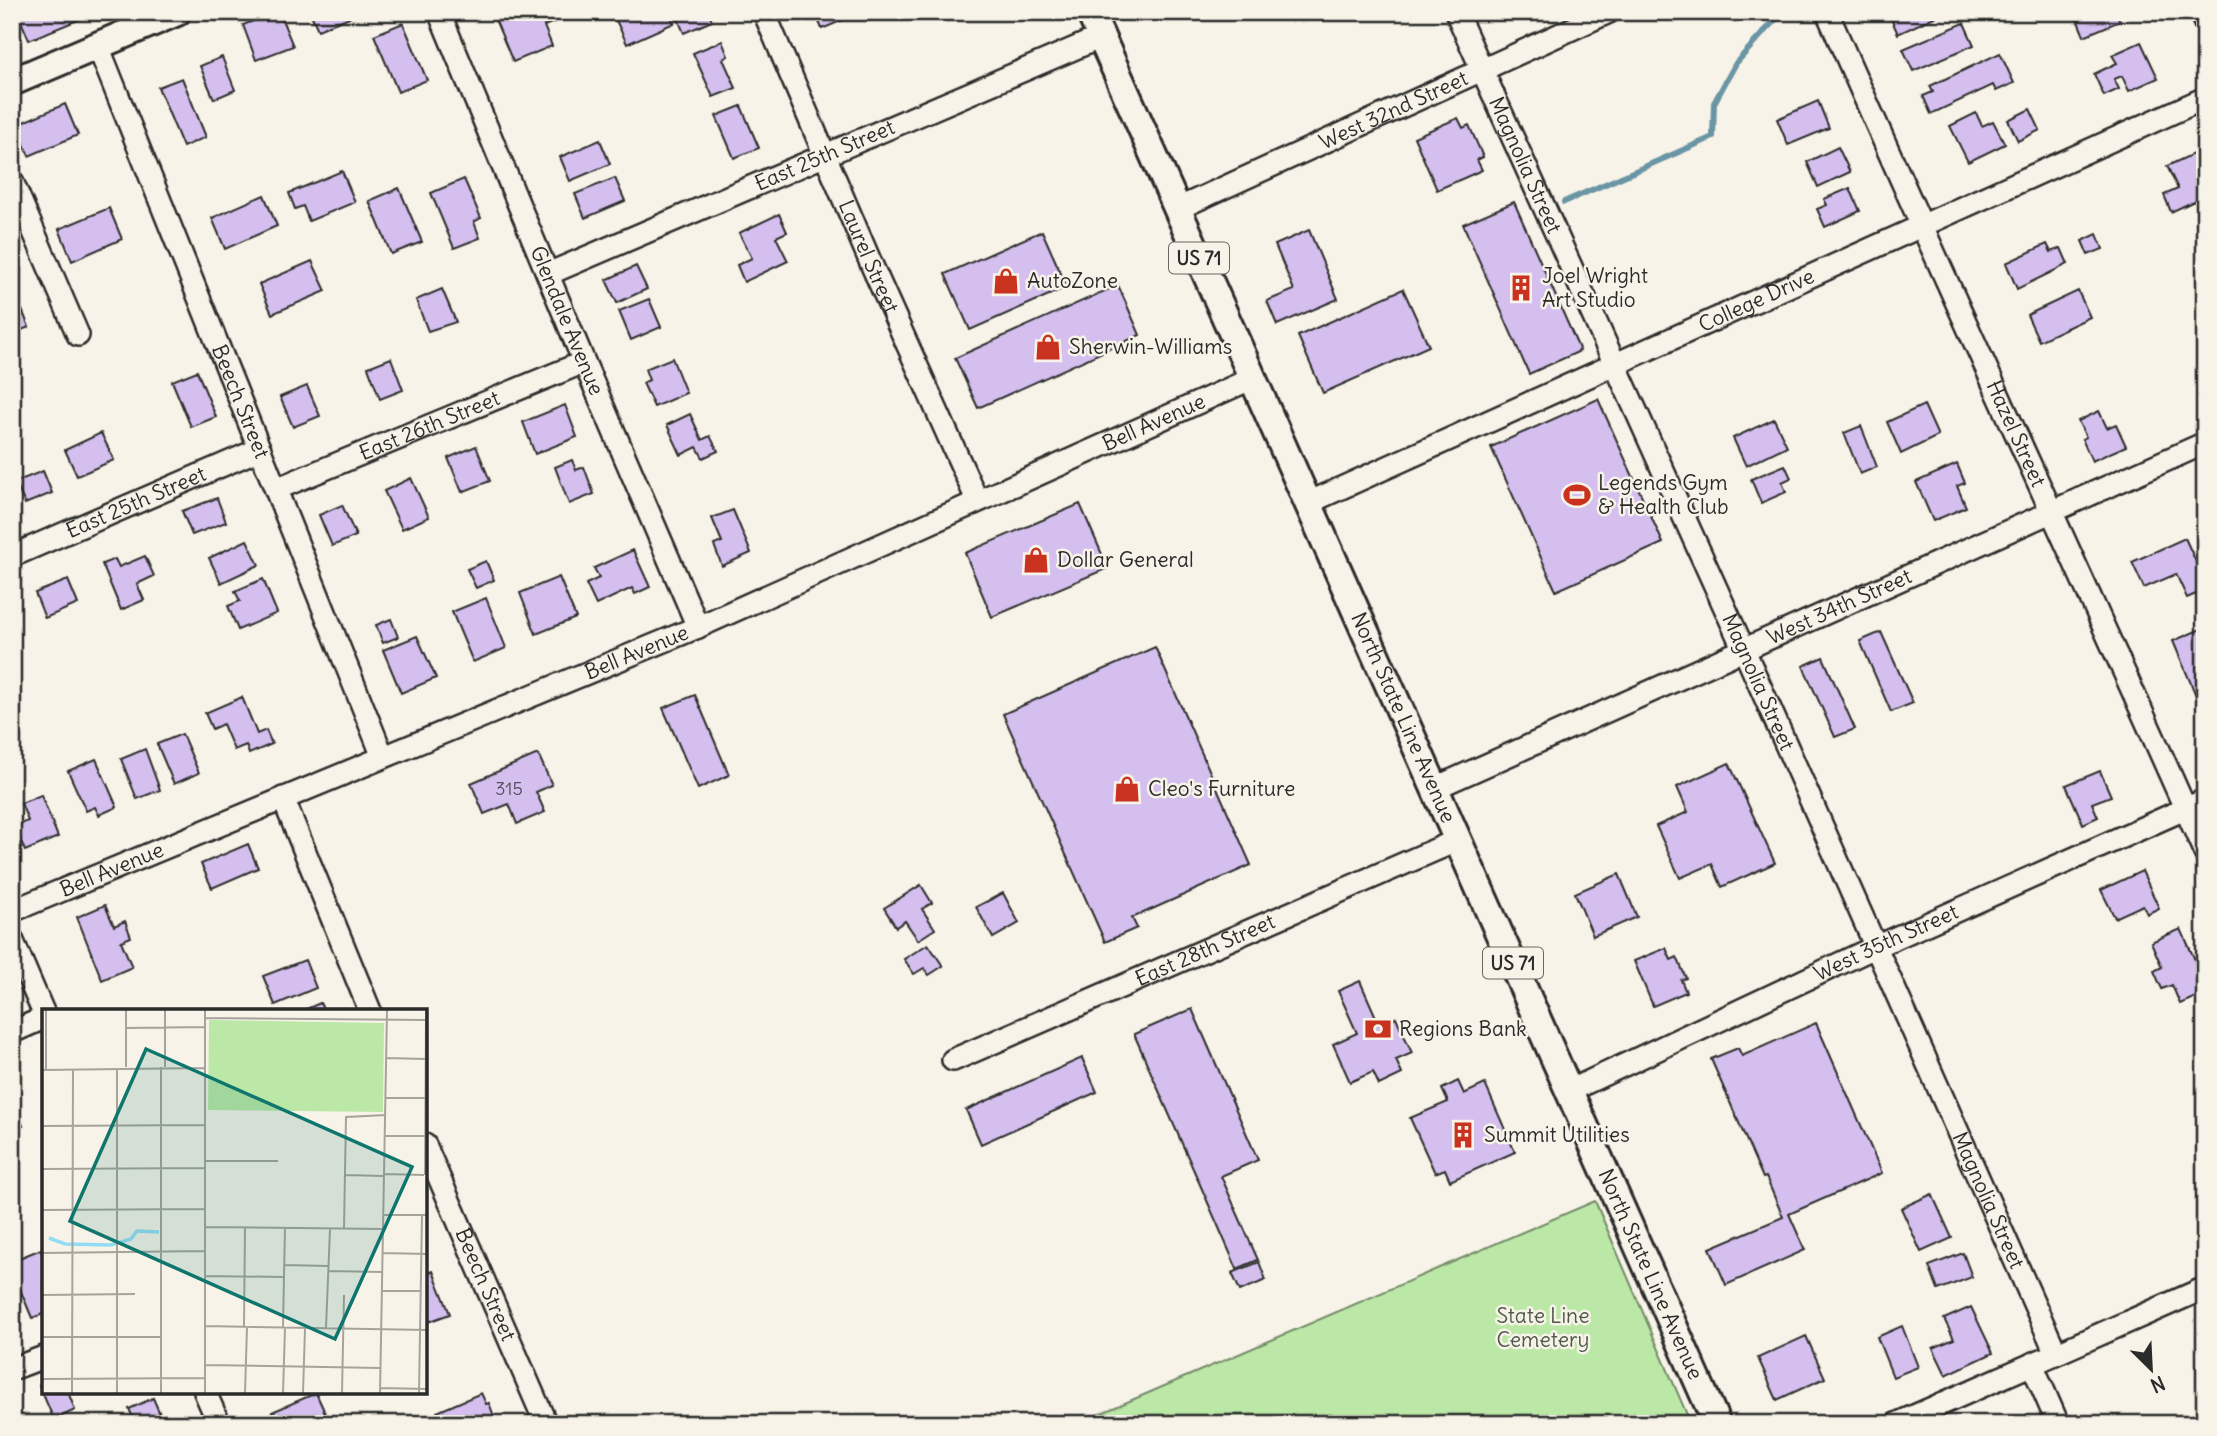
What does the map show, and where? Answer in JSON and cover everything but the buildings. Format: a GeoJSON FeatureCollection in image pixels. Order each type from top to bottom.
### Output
{"type":"FeatureCollection","features":[{"type":"Feature","properties":{"kind":"main road"},"geometry":{"type":"LineString","coordinates":[[12,82],[177,12]]}},
{"type":"Feature","properties":{"kind":"main road","name":"North State Line Avenue"},"geometry":{"type":"LineString","coordinates":[[1090,12],[1717,1424]]}},
{"type":"Feature","properties":{"kind":"street","name":"Glendale Avenue"},"geometry":{"type":"LineString","coordinates":[[439,12],[584,362],[698,627]]}},
{"type":"Feature","properties":{"kind":"street","name":"Laurel Street"},"geometry":{"type":"LineString","coordinates":[[765,12],[873,268],[976,500]]}},
{"type":"Feature","properties":{"kind":"street","name":"Magnolia Street"},"geometry":{"type":"LineString","coordinates":[[1456,12],[1744,650],[2056,1353]]}},
{"type":"Feature","properties":{"kind":"street","name":"West 32nd Street"},"geometry":{"type":"LineString","coordinates":[[1177,209],[1609,12]]}},
{"type":"Feature","properties":{"kind":"street","name":"Hazel Street"},"geometry":{"type":"LineString","coordinates":[[1827,12],[2205,853]]}},
{"type":"Feature","properties":{"kind":"street"},"geometry":{"type":"LineString","coordinates":[[2200,12],[2205,23]]}},
{"type":"Feature","properties":{"kind":"street","name":"East 25th Street"},"geometry":{"type":"LineString","coordinates":[[548,274],[1101,37]]}},
{"type":"Feature","properties":{"kind":"street","name":"Beech Street"},"geometry":{"type":"LineString","coordinates":[[98,46],[383,757]]}},
{"type":"Feature","properties":{"kind":"street","name":"College Drive"},"geometry":{"type":"LineString","coordinates":[[1308,503],[2205,97]]}},
{"type":"Feature","properties":{"kind":"street"},"geometry":{"type":"LineString","coordinates":[[12,181],[78,335]]}},
{"type":"Feature","properties":{"kind":"street","name":"East 26th Street"},"geometry":{"type":"LineString","coordinates":[[276,489],[584,362]]}},
{"type":"Feature","properties":{"kind":"street","name":"Bell Avenue"},"geometry":{"type":"LineString","coordinates":[[12,911],[698,627],[1253,378]]}},
{"type":"Feature","properties":{"kind":"street","name":"West 34th Street"},"geometry":{"type":"LineString","coordinates":[[1435,788],[2205,443]]}},
{"type":"Feature","properties":{"kind":"street","name":"East 25th Street"},"geometry":{"type":"LineString","coordinates":[[12,556],[260,449]]}},
{"type":"Feature","properties":{"kind":"street"},"geometry":{"type":"LineString","coordinates":[[283,798],[369,1009]]}},
{"type":"Feature","properties":{"kind":"street","name":"West 35th Street"},"geometry":{"type":"LineString","coordinates":[[1569,1091],[1875,947],[2205,800]]}},
{"type":"Feature","properties":{"kind":"street","name":"East 28th Street"},"geometry":{"type":"LineString","coordinates":[[953,1060],[1458,840]]}},
{"type":"Feature","properties":{"kind":"street"},"geometry":{"type":"LineString","coordinates":[[12,939],[42,1011]]}},
{"type":"Feature","properties":{"kind":"street"},"geometry":{"type":"LineString","coordinates":[[12,1032],[42,1017]]}},
{"type":"Feature","properties":{"kind":"street","name":"Beech Street"},"geometry":{"type":"LineString","coordinates":[[427,1155],[431,1175],[546,1424]]}},
{"type":"Feature","properties":{"kind":"street"},"geometry":{"type":"LineString","coordinates":[[1896,1424],[2205,1288]]}},
{"type":"Feature","properties":{"kind":"street"},"geometry":{"type":"LineString","coordinates":[[12,1369],[42,1358]]}},
{"type":"Feature","properties":{"kind":"street"},"geometry":{"type":"LineString","coordinates":[[2032,1364],[2058,1424]]}},
{"type":"Feature","properties":{"kind":"street"},"geometry":{"type":"LineString","coordinates":[[206,1394],[219,1424]]}},
{"type":"Feature","properties":{"kind":"green space","name":"State Line Cemetery"},"geometry":{"type":"Polygon","coordinates":[[[1595,1201],[1691,1424],[1076,1424],[1595,1201]]]}},
{"type":"Feature","properties":{"kind":"waterway"},"geometry":{"type":"LineString","coordinates":[[1564,202],[1713,137],[1714,103],[1736,63],[1782,12]]}},
{"type":"Feature","properties":{"kind":"place","name":"AutoZone"},"geometry":{"type":"Point","coordinates":[1006,281]}},
{"type":"Feature","properties":{"kind":"place","name":"Joel Wright Art Studio"},"geometry":{"type":"Point","coordinates":[1521,288]}},
{"type":"Feature","properties":{"kind":"place","name":"Sherwin-Williams"},"geometry":{"type":"Point","coordinates":[1048,347]}},
{"type":"Feature","properties":{"kind":"place","name":"Legends Gym & Health Club"},"geometry":{"type":"Point","coordinates":[1577,495]}},
{"type":"Feature","properties":{"kind":"place","name":"Dollar General"},"geometry":{"type":"Point","coordinates":[1036,560]}},
{"type":"Feature","properties":{"kind":"place","name":"Cleo's Furniture"},"geometry":{"type":"Point","coordinates":[1127,789]}},
{"type":"Feature","properties":{"kind":"place","name":"Regions Bank"},"geometry":{"type":"Point","coordinates":[1378,1029]}},
{"type":"Feature","properties":{"kind":"place","name":"Summit Utilities"},"geometry":{"type":"Point","coordinates":[1463,1135]}}]}
